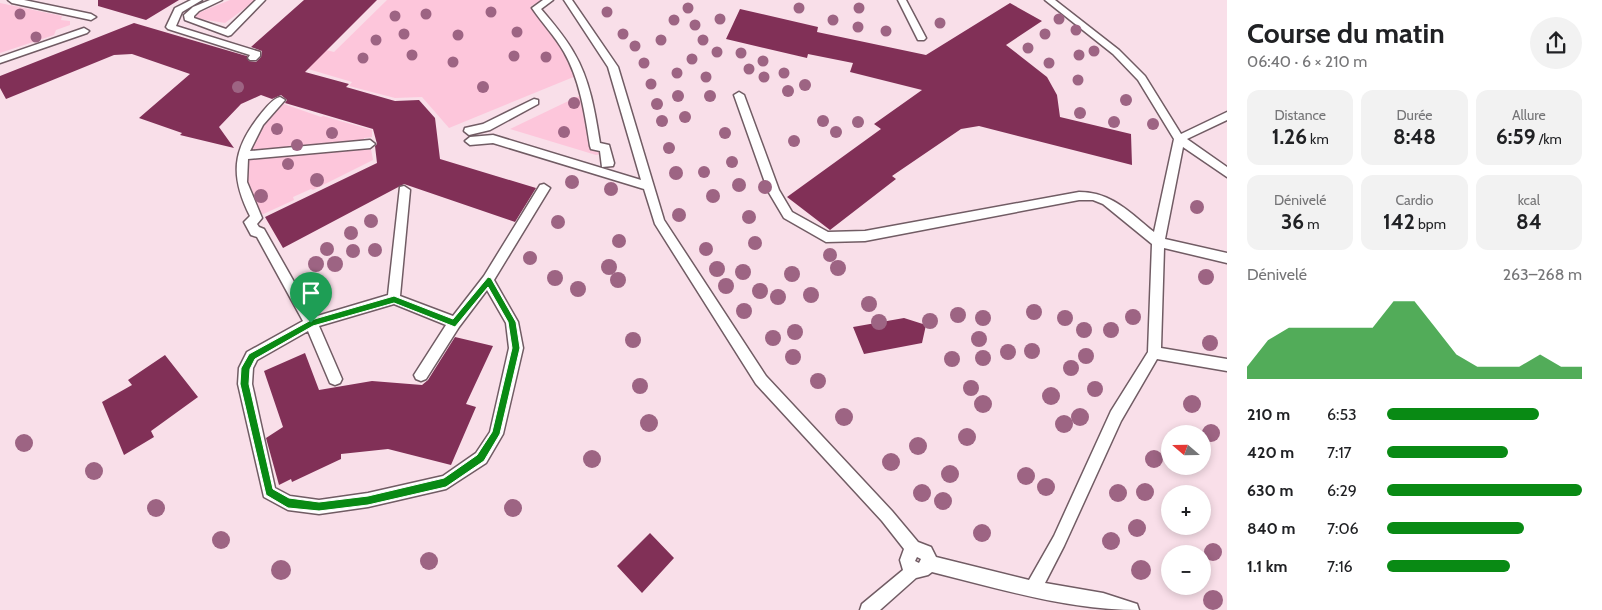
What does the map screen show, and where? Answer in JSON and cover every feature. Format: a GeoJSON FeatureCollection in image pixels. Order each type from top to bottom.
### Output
{"type":"FeatureCollection","features":[{"type":"Feature","properties":{"kind":"lane"},"geometry":{"type":"LineString","coordinates":[[12,0],[91,17]]}},
{"type":"Feature","properties":{"kind":"lane"},"geometry":{"type":"LineString","coordinates":[[198,0],[178,10],[172,17],[171,27],[258,54],[253,58]]}},
{"type":"Feature","properties":{"kind":"lane"},"geometry":{"type":"LineString","coordinates":[[172,17],[190,16],[196,9],[218,0]]}},
{"type":"Feature","properties":{"kind":"lane"},"geometry":{"type":"LineString","coordinates":[[218,42],[261,0]]}},
{"type":"Feature","properties":{"kind":"lane"},"geometry":{"type":"LineString","coordinates":[[549,0],[536,8],[563,42],[580,76],[587,99],[595,146],[605,148],[609,163],[606,164]]}},
{"type":"Feature","properties":{"kind":"lane"},"geometry":{"type":"LineString","coordinates":[[568,0],[613,67],[659,221],[761,380],[887,516],[914,549],[908,552],[906,558],[909,565],[1104,601],[1131,610]]}},
{"type":"Feature","properties":{"kind":"lane"},"geometry":{"type":"LineString","coordinates":[[902,0],[921,38]]}},
{"type":"Feature","properties":{"kind":"lane"},"geometry":{"type":"LineString","coordinates":[[1049,0],[1116,52],[1142,78],[1179,139],[1227,173]]}},
{"type":"Feature","properties":{"kind":"lane"},"geometry":{"type":"LineString","coordinates":[[190,16],[190,20],[228,33]]}},
{"type":"Feature","properties":{"kind":"lane"},"geometry":{"type":"LineString","coordinates":[[0,60],[84,31]]}},
{"type":"Feature","properties":{"kind":"lane"},"geometry":{"type":"LineString","coordinates":[[739,95],[774,191],[788,215],[826,237],[865,236],[955,218],[1086,196],[1107,201],[1158,242],[1227,258]]}},
{"type":"Feature","properties":{"kind":"lane"},"geometry":{"type":"LineString","coordinates":[[280,100],[259,124],[244,154],[240,170],[244,188],[256,218],[250,223],[254,232],[260,232],[311,323],[335,379]]}},
{"type":"Feature","properties":{"kind":"lane"},"geometry":{"type":"LineString","coordinates":[[534,102],[469,136],[493,139],[650,187]]}},
{"type":"Feature","properties":{"kind":"lane"},"geometry":{"type":"LineString","coordinates":[[1179,139],[1227,116]]}},
{"type":"Feature","properties":{"kind":"lane"},"geometry":{"type":"LineString","coordinates":[[1033,589],[1058,541],[1116,416],[1154,353],[1158,242],[1179,139]]}},
{"type":"Feature","properties":{"kind":"lane"},"geometry":{"type":"LineString","coordinates":[[244,154],[370,144]]}},
{"type":"Feature","properties":{"kind":"lane"},"geometry":{"type":"LineString","coordinates":[[421,375],[455,323],[488,280],[544,188]]}},
{"type":"Feature","properties":{"kind":"lane"},"geometry":{"type":"LineString","coordinates":[[394,299],[404,190]]}},
{"type":"Feature","properties":{"kind":"lane"},"geometry":{"type":"LineString","coordinates":[[455,323],[394,299],[311,323],[252,356],[246,368],[244,384],[269,492],[288,503],[319,507],[368,500],[446,482],[480,458],[496,434],[516,348],[512,322],[488,280]]}},
{"type":"Feature","properties":{"kind":"lane"},"geometry":{"type":"LineString","coordinates":[[1154,353],[1227,365]]}},
{"type":"Feature","properties":{"kind":"lane"},"geometry":{"type":"LineString","coordinates":[[868,610],[921,566]]}},
{"type":"Feature","properties":{"kind":"shaded area"},"geometry":{"type":"Polygon","coordinates":[[[230,0],[256,0],[225,23],[195,18],[193,15],[230,0]]]}},
{"type":"Feature","properties":{"kind":"shaded area"},"geometry":{"type":"Polygon","coordinates":[[[387,0],[544,0],[531,6],[559,43],[576,76],[449,128],[422,97],[395,98],[349,86],[352,82],[288,63],[306,45],[334,52],[387,0]]]}},
{"type":"Feature","properties":{"kind":"shaded area"},"geometry":{"type":"Polygon","coordinates":[[[0,3],[62,16],[61,20],[70,21],[70,25],[56,30],[54,35],[0,53],[0,3]]]}},
{"type":"Feature","properties":{"kind":"shaded area"},"geometry":{"type":"Polygon","coordinates":[[[583,94],[602,154],[596,155],[510,129],[583,94]]]}},
{"type":"Feature","properties":{"kind":"shaded area"},"geometry":{"type":"Polygon","coordinates":[[[281,103],[321,117],[372,130],[372,137],[364,138],[364,141],[250,150],[258,130],[281,103]]]}},
{"type":"Feature","properties":{"kind":"shaded area"},"geometry":{"type":"Polygon","coordinates":[[[364,146],[365,150],[371,149],[373,160],[313,190],[311,189],[293,197],[294,200],[259,216],[246,180],[248,158],[364,146]]]}},
{"type":"Feature","properties":{"kind":"building"},"geometry":{"type":"Polygon","coordinates":[[[98,0],[179,0],[146,20],[98,6],[98,0]]]}},
{"type":"Feature","properties":{"kind":"building"},"geometry":{"type":"Polygon","coordinates":[[[304,0],[377,0],[305,72],[349,84],[346,87],[395,101],[419,100],[435,118],[440,159],[536,188],[515,222],[404,184],[283,248],[265,217],[377,163],[375,146],[377,144],[373,129],[285,103],[287,100],[281,95],[272,99],[261,95],[241,104],[219,127],[234,148],[180,135],[182,133],[139,118],[190,74],[132,54],[114,55],[6,99],[0,88],[0,76],[134,23],[247,56],[249,61],[256,62],[261,57],[262,51],[251,47],[304,0]]]}},
{"type":"Feature","properties":{"kind":"building"},"geometry":{"type":"Polygon","coordinates":[[[1010,3],[1042,21],[1006,45],[1047,77],[1057,95],[1060,117],[1131,134],[1132,165],[979,126],[961,129],[892,176],[896,179],[830,230],[787,197],[881,129],[874,124],[922,90],[850,72],[853,63],[808,54],[807,58],[726,39],[740,9],[818,27],[817,32],[926,55],[1010,3]]]}},
{"type":"Feature","properties":{"kind":"building"},"geometry":{"type":"Polygon","coordinates":[[[904,318],[926,325],[922,343],[864,354],[853,327],[904,318]]]}},
{"type":"Feature","properties":{"kind":"building"},"geometry":{"type":"Polygon","coordinates":[[[455,337],[493,346],[466,404],[476,407],[451,465],[388,449],[341,454],[341,459],[292,482],[291,479],[279,485],[266,438],[283,427],[264,371],[305,353],[319,390],[372,381],[422,385],[428,380],[455,337]]]}},
{"type":"Feature","properties":{"kind":"building"},"geometry":{"type":"Polygon","coordinates":[[[165,355],[198,397],[151,431],[154,437],[124,455],[102,402],[132,385],[128,380],[165,355]]]}},
{"type":"Feature","properties":{"kind":"building"},"geometry":{"type":"Polygon","coordinates":[[[650,533],[674,558],[642,593],[617,566],[650,533]]]}},
{"type":"Feature","properties":{"kind":"route"},"geometry":{"type":"LineString","coordinates":[[488,280],[512,322],[516,348],[496,434],[480,458],[446,482],[368,500],[319,507],[288,503],[269,492],[244,384],[246,368],[252,356],[311,323],[394,299],[455,323],[488,280]]}}]}
